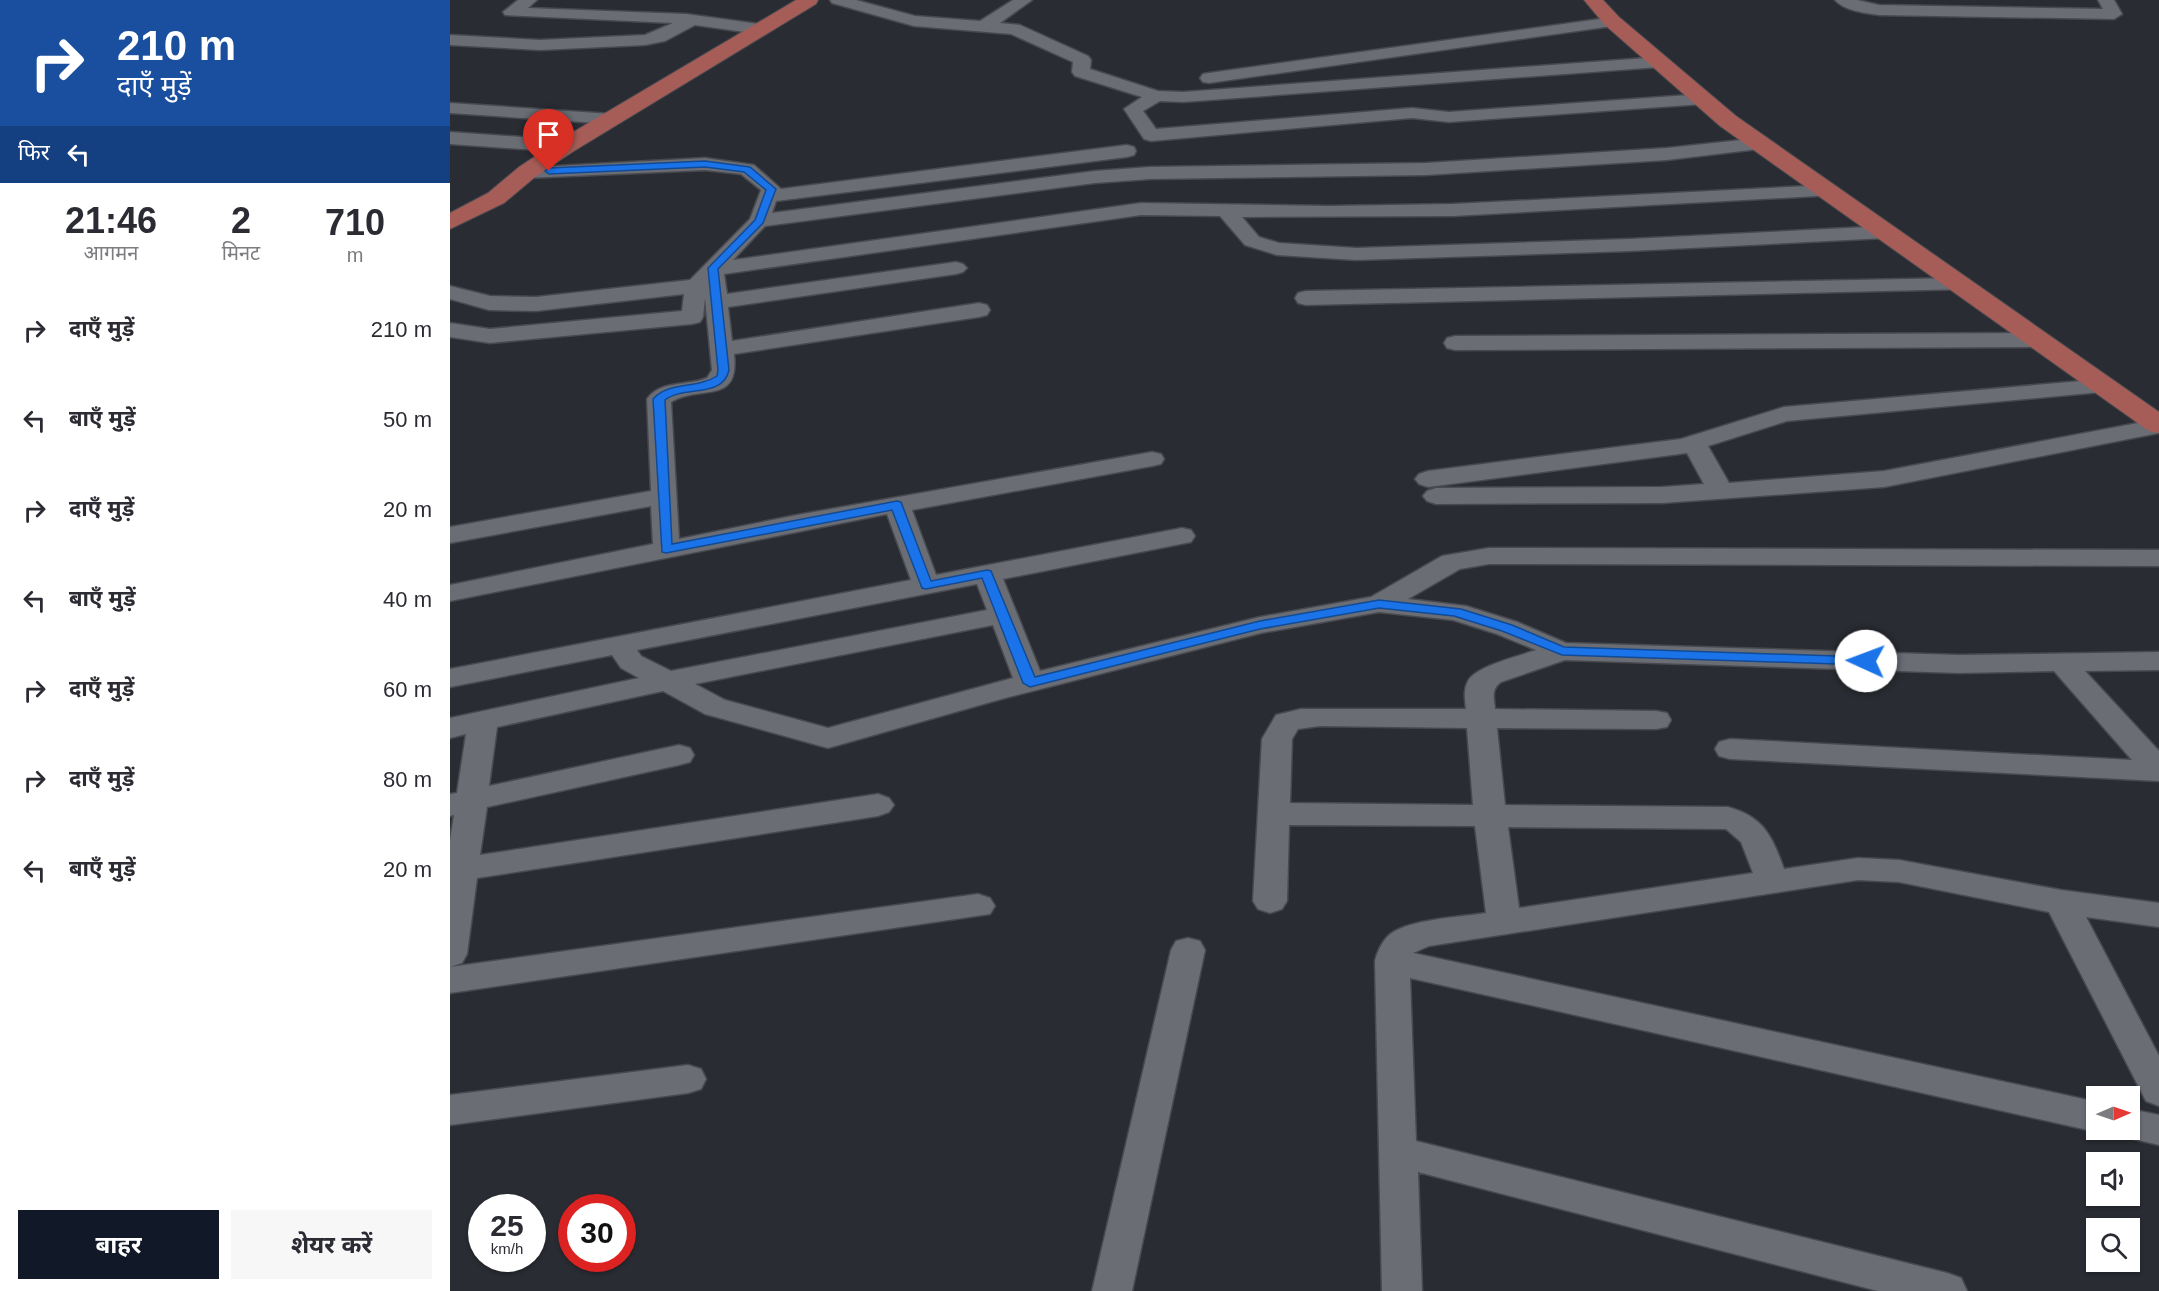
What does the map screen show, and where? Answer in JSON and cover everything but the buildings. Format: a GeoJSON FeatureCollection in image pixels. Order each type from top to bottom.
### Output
{"type":"FeatureCollection","features":[{"type":"Feature","properties":{"kind":"main road"},"geometry":{"type":"LineString","coordinates":[[1593,0],[1614,22],[1728,121],[2159,426]]}},
{"type":"Feature","properties":{"kind":"main road"},"geometry":{"type":"LineString","coordinates":[[450,222],[496,198],[527,172],[566,146],[802,4]]}},
{"type":"Feature","properties":{"kind":"street"},"geometry":{"type":"LineString","coordinates":[[529,0],[511,12],[693,19],[759,29]]}},
{"type":"Feature","properties":{"kind":"street"},"geometry":{"type":"LineString","coordinates":[[838,0],[896,18],[914,21],[1014,29],[1082,60],[1080,72],[1157,96],[1183,97],[1660,62]]}},
{"type":"Feature","properties":{"kind":"street"},"geometry":{"type":"LineString","coordinates":[[985,25],[1024,0]]}},
{"type":"Feature","properties":{"kind":"street"},"geometry":{"type":"LineString","coordinates":[[1843,0],[1860,7],[1879,10],[2106,16],[2114,14],[2106,0]]}},
{"type":"Feature","properties":{"kind":"street"},"geometry":{"type":"LineString","coordinates":[[896,18],[915,6]]}},
{"type":"Feature","properties":{"kind":"street"},"geometry":{"type":"LineString","coordinates":[[450,40],[572,45],[645,40],[659,37],[693,19]]}},
{"type":"Feature","properties":{"kind":"street"},"geometry":{"type":"LineString","coordinates":[[1133,88],[1614,22]]}},
{"type":"Feature","properties":{"kind":"street"},"geometry":{"type":"LineString","coordinates":[[1426,48],[1448,78]]}},
{"type":"Feature","properties":{"kind":"street"},"geometry":{"type":"LineString","coordinates":[[1157,96],[1132,109],[1151,135],[1412,113],[1449,117],[1703,99]]}},
{"type":"Feature","properties":{"kind":"street"},"geometry":{"type":"LineString","coordinates":[[450,108],[612,119]]}},
{"type":"Feature","properties":{"kind":"street"},"geometry":{"type":"LineString","coordinates":[[1180,133],[1188,172]]}},
{"type":"Feature","properties":{"kind":"street"},"geometry":{"type":"LineString","coordinates":[[450,138],[566,146]]}},
{"type":"Feature","properties":{"kind":"street"},"geometry":{"type":"LineString","coordinates":[[759,221],[1095,177],[1188,172],[1426,169],[1667,154],[1760,144]]}},
{"type":"Feature","properties":{"kind":"street"},"geometry":{"type":"LineString","coordinates":[[769,196],[1127,151]]}},
{"type":"Feature","properties":{"kind":"street"},"geometry":{"type":"LineString","coordinates":[[450,330],[490,336],[692,317],[696,286],[759,221],[771,189],[747,169],[705,164],[527,172]]}},
{"type":"Feature","properties":{"kind":"street"},"geometry":{"type":"LineString","coordinates":[[974,170],[1004,227]]}},
{"type":"Feature","properties":{"kind":"street"},"geometry":{"type":"LineString","coordinates":[[713,268],[1141,208],[1328,212],[1453,210],[1828,191]]}},
{"type":"Feature","properties":{"kind":"street"},"geometry":{"type":"LineString","coordinates":[[1226,210],[1252,241],[1277,249],[1356,254],[1886,232]]}},
{"type":"Feature","properties":{"kind":"street"},"geometry":{"type":"LineString","coordinates":[[1453,210],[1474,250]]}},
{"type":"Feature","properties":{"kind":"street"},"geometry":{"type":"LineString","coordinates":[[666,549],[659,399],[677,391],[719,382],[724,370],[713,268]]}},
{"type":"Feature","properties":{"kind":"street"},"geometry":{"type":"LineString","coordinates":[[716,302],[956,268]]}},
{"type":"Feature","properties":{"kind":"street"},"geometry":{"type":"LineString","coordinates":[[1306,298],[1960,284]]}},
{"type":"Feature","properties":{"kind":"street"},"geometry":{"type":"LineString","coordinates":[[450,292],[489,303],[536,304],[696,286]]}},
{"type":"Feature","properties":{"kind":"street"},"geometry":{"type":"LineString","coordinates":[[722,349],[979,310]]}},
{"type":"Feature","properties":{"kind":"street"},"geometry":{"type":"LineString","coordinates":[[1455,343],[2039,340]]}},
{"type":"Feature","properties":{"kind":"street"},"geometry":{"type":"LineString","coordinates":[[2104,386],[1784,414],[1694,444],[1432,488],[1662,495],[1905,477],[2159,426]]}},
{"type":"Feature","properties":{"kind":"street"},"geometry":{"type":"LineString","coordinates":[[1694,444],[1721,491]]}},
{"type":"Feature","properties":{"kind":"street"},"geometry":{"type":"LineString","coordinates":[[450,593],[666,549],[1152,459]]}},
{"type":"Feature","properties":{"kind":"street"},"geometry":{"type":"LineString","coordinates":[[450,536],[664,496]]}},
{"type":"Feature","properties":{"kind":"street"},"geometry":{"type":"LineString","coordinates":[[897,505],[926,585]]}},
{"type":"Feature","properties":{"kind":"street"},"geometry":{"type":"LineString","coordinates":[[450,678],[1182,536]]}},
{"type":"Feature","properties":{"kind":"street"},"geometry":{"type":"LineString","coordinates":[[1379,604],[1452,562],[1489,556],[2159,558]]}},
{"type":"Feature","properties":{"kind":"street"},"geometry":{"type":"LineString","coordinates":[[987,574],[1030,683]]}},
{"type":"Feature","properties":{"kind":"street"},"geometry":{"type":"LineString","coordinates":[[619,645],[631,662],[715,706],[828,738],[1030,683],[1260,625],[1379,604],[1456,612],[1507,628],[1562,651],[1959,664],[2159,662]]}},
{"type":"Feature","properties":{"kind":"street"},"geometry":{"type":"LineString","coordinates":[[450,728],[667,681],[1004,615]]}},
{"type":"Feature","properties":{"kind":"street"},"geometry":{"type":"LineString","coordinates":[[1504,922],[1490,815],[1479,692],[1482,682],[1491,676],[1562,651]]}},
{"type":"Feature","properties":{"kind":"street"},"geometry":{"type":"LineString","coordinates":[[2062,663],[2159,771]]}},
{"type":"Feature","properties":{"kind":"street"},"geometry":{"type":"LineString","coordinates":[[1270,901],[1276,739],[1287,723],[1301,718],[1320,717],[1656,720]]}},
{"type":"Feature","properties":{"kind":"street"},"geometry":{"type":"LineString","coordinates":[[450,954],[461,803],[483,721]]}},
{"type":"Feature","properties":{"kind":"street"},"geometry":{"type":"LineString","coordinates":[[1730,749],[2159,771]]}},
{"type":"Feature","properties":{"kind":"street"},"geometry":{"type":"LineString","coordinates":[[461,803],[679,755]]}},
{"type":"Feature","properties":{"kind":"street"},"geometry":{"type":"LineString","coordinates":[[456,870],[878,805]]}},
{"type":"Feature","properties":{"kind":"street"},"geometry":{"type":"LineString","coordinates":[[1274,814],[1715,817],[1738,820],[1753,833],[1773,880]]}},
{"type":"Feature","properties":{"kind":"street"},"geometry":{"type":"LineString","coordinates":[[1402,1291],[1400,1152],[1392,961],[1395,949],[1402,941],[1415,936],[1839,870],[1877,869],[2034,895],[2061,902],[2159,915]]}},
{"type":"Feature","properties":{"kind":"street"},"geometry":{"type":"LineString","coordinates":[[2061,902],[2159,1091]]}},
{"type":"Feature","properties":{"kind":"street"},"geometry":{"type":"LineString","coordinates":[[450,980],[978,906]]}},
{"type":"Feature","properties":{"kind":"street"},"geometry":{"type":"LineString","coordinates":[[1112,1291],[1188,950]]}},
{"type":"Feature","properties":{"kind":"street"},"geometry":{"type":"LineString","coordinates":[[1392,961],[2086,1115]]}},
{"type":"Feature","properties":{"kind":"street"},"geometry":{"type":"LineString","coordinates":[[450,1110],[688,1079]]}},
{"type":"Feature","properties":{"kind":"street"},"geometry":{"type":"LineString","coordinates":[[2140,1126],[2159,1130]]}},
{"type":"Feature","properties":{"kind":"street"},"geometry":{"type":"LineString","coordinates":[[1400,1152],[1947,1291]]}},
{"type":"Feature","properties":{"kind":"route"},"geometry":{"type":"LineString","coordinates":[[549,171],[705,164],[747,169],[771,189],[759,221],[713,268],[724,370],[722,378],[719,382],[677,391],[659,399],[666,549],[897,505],[926,585],[987,574],[1030,683],[1260,625],[1379,604],[1456,612],[1507,628],[1562,651],[1866,661]]}}]}
